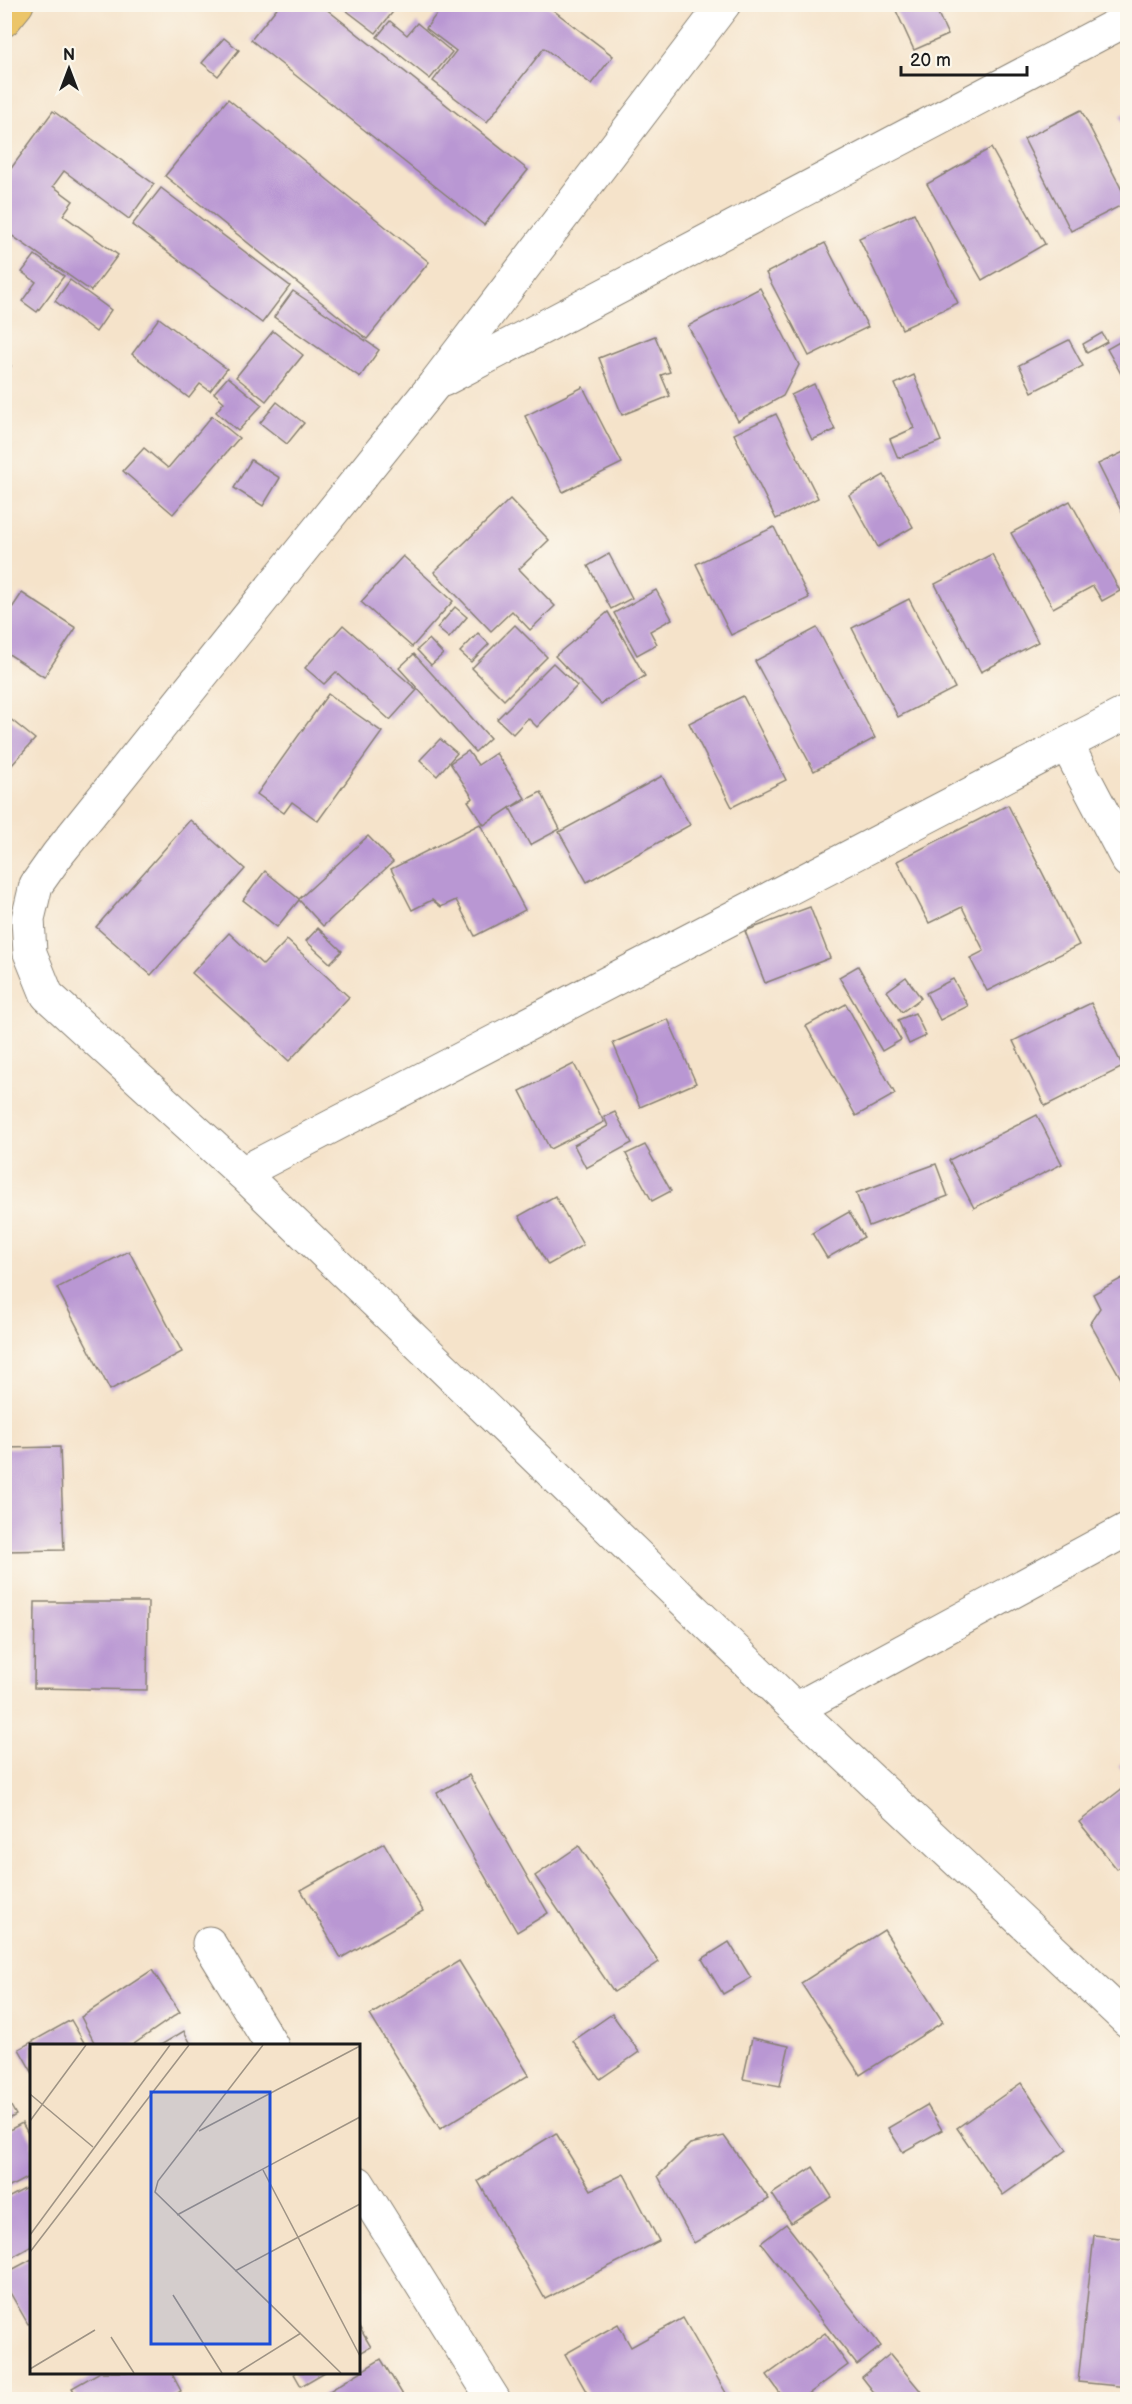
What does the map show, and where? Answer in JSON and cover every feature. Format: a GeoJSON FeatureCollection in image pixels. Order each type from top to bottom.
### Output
{"type":"FeatureCollection","features":[{"type":"Feature","properties":{"kind":"main road"},"geometry":{"type":"LineString","coordinates":[[4,20],[17,4]]}},
{"type":"Feature","properties":{"kind":"street"},"geometry":{"type":"LineString","coordinates":[[724,4],[434,385],[58,854],[36,885],[28,919],[30,953],[47,995],[242,1173],[796,1709],[1128,2021]]}},
{"type":"Feature","properties":{"kind":"street"},"geometry":{"type":"LineString","coordinates":[[434,385],[1128,19]]}},
{"type":"Feature","properties":{"kind":"street"},"geometry":{"type":"LineString","coordinates":[[242,1173],[1128,712]]}},
{"type":"Feature","properties":{"kind":"street"},"geometry":{"type":"LineString","coordinates":[[1068,745],[1128,861]]}},
{"type":"Feature","properties":{"kind":"street"},"geometry":{"type":"LineString","coordinates":[[796,1709],[1128,1529]]}},
{"type":"Feature","properties":{"kind":"street"},"geometry":{"type":"LineString","coordinates":[[209,1943],[271,2044]]}},
{"type":"Feature","properties":{"kind":"street"},"geometry":{"type":"LineString","coordinates":[[360,2186],[494,2400]]}},
{"type":"Feature","properties":{"kind":"building"},"geometry":{"type":"Polygon","coordinates":[[[280,4],[320,4],[528,170],[484,225],[251,40],[280,4]]]}},
{"type":"Feature","properties":{"kind":"building"},"geometry":{"type":"Polygon","coordinates":[[[338,4],[392,4],[396,8],[376,33],[338,4]]]}},
{"type":"Feature","properties":{"kind":"building"},"geometry":{"type":"Polygon","coordinates":[[[444,4],[545,4],[613,56],[591,84],[544,48],[487,122],[433,81],[456,51],[426,28],[444,4]]]}},
{"type":"Feature","properties":{"kind":"building"},"geometry":{"type":"Polygon","coordinates":[[[893,4],[940,4],[935,7],[948,35],[914,50],[893,4]]]}},
{"type":"Feature","properties":{"kind":"building"},"geometry":{"type":"Polygon","coordinates":[[[390,21],[407,35],[417,23],[452,52],[430,79],[377,37],[390,21]]]}},
{"type":"Feature","properties":{"kind":"building"},"geometry":{"type":"Polygon","coordinates":[[[224,38],[239,50],[218,76],[202,63],[224,38]]]}},
{"type":"Feature","properties":{"kind":"building"},"geometry":{"type":"Polygon","coordinates":[[[228,99],[429,262],[367,339],[165,176],[228,99]]]}},
{"type":"Feature","properties":{"kind":"building"},"geometry":{"type":"Polygon","coordinates":[[[1081,110],[1128,202],[1071,231],[1024,139],[1081,110]]]}},
{"type":"Feature","properties":{"kind":"building"},"geometry":{"type":"Polygon","coordinates":[[[53,111],[154,184],[129,219],[64,171],[53,186],[73,201],[63,215],[118,255],[91,291],[4,230],[4,178],[53,111]]]}},
{"type":"Feature","properties":{"kind":"building"},"geometry":{"type":"Polygon","coordinates":[[[1128,112],[1128,132],[1120,116],[1128,112]]]}},
{"type":"Feature","properties":{"kind":"building"},"geometry":{"type":"Polygon","coordinates":[[[991,148],[1045,244],[982,280],[927,184],[991,148]]]}},
{"type":"Feature","properties":{"kind":"building"},"geometry":{"type":"Polygon","coordinates":[[[161,188],[290,286],[262,323],[132,225],[161,188]]]}},
{"type":"Feature","properties":{"kind":"building"},"geometry":{"type":"Polygon","coordinates":[[[914,213],[958,303],[902,329],[859,238],[914,213]]]}},
{"type":"Feature","properties":{"kind":"building"},"geometry":{"type":"Polygon","coordinates":[[[825,243],[868,327],[809,356],[766,273],[825,243]]]}},
{"type":"Feature","properties":{"kind":"building"},"geometry":{"type":"Polygon","coordinates":[[[35,255],[64,276],[37,312],[22,301],[36,282],[22,272],[35,255]]]}},
{"type":"Feature","properties":{"kind":"building"},"geometry":{"type":"Polygon","coordinates":[[[70,280],[111,310],[96,332],[55,301],[70,280]]]}},
{"type":"Feature","properties":{"kind":"building"},"geometry":{"type":"Polygon","coordinates":[[[760,288],[799,365],[783,396],[738,421],[688,326],[760,288]]]}},
{"type":"Feature","properties":{"kind":"building"},"geometry":{"type":"Polygon","coordinates":[[[293,291],[379,350],[360,377],[274,317],[293,291]]]}},
{"type":"Feature","properties":{"kind":"building"},"geometry":{"type":"Polygon","coordinates":[[[159,318],[227,369],[210,391],[200,384],[189,398],[132,354],[159,318]]]}},
{"type":"Feature","properties":{"kind":"building"},"geometry":{"type":"Polygon","coordinates":[[[273,331],[303,355],[266,401],[236,377],[273,331]]]}},
{"type":"Feature","properties":{"kind":"building"},"geometry":{"type":"Polygon","coordinates":[[[1102,333],[1107,342],[1087,353],[1083,344],[1102,333]]]}},
{"type":"Feature","properties":{"kind":"building"},"geometry":{"type":"Polygon","coordinates":[[[655,336],[670,372],[661,375],[670,396],[622,415],[599,358],[655,336]]]}},
{"type":"Feature","properties":{"kind":"building"},"geometry":{"type":"Polygon","coordinates":[[[1128,337],[1128,386],[1107,349],[1128,337]]]}},
{"type":"Feature","properties":{"kind":"building"},"geometry":{"type":"Polygon","coordinates":[[[1069,340],[1083,366],[1032,392],[1019,365],[1069,340]]]}},
{"type":"Feature","properties":{"kind":"building"},"geometry":{"type":"Polygon","coordinates":[[[4,361],[11,366],[4,375],[4,361]]]}},
{"type":"Feature","properties":{"kind":"building"},"geometry":{"type":"Polygon","coordinates":[[[914,375],[941,441],[898,458],[890,439],[914,428],[895,384],[914,375]]]}},
{"type":"Feature","properties":{"kind":"building"},"geometry":{"type":"Polygon","coordinates":[[[228,377],[262,405],[238,431],[216,412],[224,402],[214,393],[228,377]]]}},
{"type":"Feature","properties":{"kind":"building"},"geometry":{"type":"Polygon","coordinates":[[[814,384],[835,430],[812,440],[791,395],[814,384]]]}},
{"type":"Feature","properties":{"kind":"building"},"geometry":{"type":"Polygon","coordinates":[[[583,387],[622,463],[563,492],[525,416],[583,387]]]}},
{"type":"Feature","properties":{"kind":"building"},"geometry":{"type":"Polygon","coordinates":[[[277,402],[304,423],[287,444],[260,423],[277,402]]]}},
{"type":"Feature","properties":{"kind":"building"},"geometry":{"type":"Polygon","coordinates":[[[776,414],[818,498],[776,519],[734,434],[776,414]]]}},
{"type":"Feature","properties":{"kind":"building"},"geometry":{"type":"Polygon","coordinates":[[[212,416],[239,438],[173,514],[123,471],[144,448],[168,468],[212,416]]]}},
{"type":"Feature","properties":{"kind":"building"},"geometry":{"type":"Polygon","coordinates":[[[1128,450],[1128,524],[1098,464],[1128,450]]]}},
{"type":"Feature","properties":{"kind":"building"},"geometry":{"type":"Polygon","coordinates":[[[251,460],[280,478],[263,506],[234,488],[251,460]]]}},
{"type":"Feature","properties":{"kind":"building"},"geometry":{"type":"Polygon","coordinates":[[[884,475],[913,527],[878,547],[849,495],[884,475]]]}},
{"type":"Feature","properties":{"kind":"building"},"geometry":{"type":"Polygon","coordinates":[[[510,499],[549,540],[519,569],[555,606],[530,630],[512,611],[491,631],[434,572],[510,499]]]}},
{"type":"Feature","properties":{"kind":"building"},"geometry":{"type":"Polygon","coordinates":[[[1070,501],[1120,591],[1102,601],[1093,586],[1053,608],[1011,533],[1070,501]]]}},
{"type":"Feature","properties":{"kind":"building"},"geometry":{"type":"Polygon","coordinates":[[[774,527],[809,598],[731,635],[696,564],[774,527]]]}},
{"type":"Feature","properties":{"kind":"building"},"geometry":{"type":"Polygon","coordinates":[[[609,554],[632,598],[611,609],[588,566],[609,554]]]}},
{"type":"Feature","properties":{"kind":"building"},"geometry":{"type":"Polygon","coordinates":[[[992,554],[1038,642],[981,672],[935,584],[992,554]]]}},
{"type":"Feature","properties":{"kind":"building"},"geometry":{"type":"Polygon","coordinates":[[[403,556],[453,601],[412,647],[361,602],[403,556]]]}},
{"type":"Feature","properties":{"kind":"building"},"geometry":{"type":"Polygon","coordinates":[[[656,590],[672,619],[650,631],[657,644],[637,655],[614,613],[656,590]]]}},
{"type":"Feature","properties":{"kind":"building"},"geometry":{"type":"Polygon","coordinates":[[[22,593],[76,628],[44,677],[4,651],[4,620],[22,593]]]}},
{"type":"Feature","properties":{"kind":"building"},"geometry":{"type":"Polygon","coordinates":[[[909,599],[955,688],[898,717],[852,628],[909,599]]]}},
{"type":"Feature","properties":{"kind":"building"},"geometry":{"type":"Polygon","coordinates":[[[455,607],[467,617],[449,638],[437,628],[455,607]]]}},
{"type":"Feature","properties":{"kind":"building"},"geometry":{"type":"Polygon","coordinates":[[[608,612],[645,676],[601,704],[555,656],[608,612]]]}},
{"type":"Feature","properties":{"kind":"building"},"geometry":{"type":"Polygon","coordinates":[[[343,625],[417,690],[390,720],[336,672],[324,684],[305,668],[343,625]]]}},
{"type":"Feature","properties":{"kind":"building"},"geometry":{"type":"Polygon","coordinates":[[[515,625],[547,657],[504,700],[472,668],[515,625]]]}},
{"type":"Feature","properties":{"kind":"building"},"geometry":{"type":"Polygon","coordinates":[[[817,628],[875,738],[814,771],[755,661],[817,628]]]}},
{"type":"Feature","properties":{"kind":"building"},"geometry":{"type":"Polygon","coordinates":[[[478,633],[489,644],[471,662],[460,652],[478,633]]]}},
{"type":"Feature","properties":{"kind":"building"},"geometry":{"type":"Polygon","coordinates":[[[429,639],[443,654],[431,665],[417,650],[429,639]]]}},
{"type":"Feature","properties":{"kind":"building"},"geometry":{"type":"Polygon","coordinates":[[[414,654],[490,738],[475,752],[399,668],[414,654]]]}},
{"type":"Feature","properties":{"kind":"building"},"geometry":{"type":"Polygon","coordinates":[[[553,663],[577,686],[537,727],[528,718],[513,734],[497,719],[553,663]]]}},
{"type":"Feature","properties":{"kind":"building"},"geometry":{"type":"Polygon","coordinates":[[[328,694],[382,732],[318,821],[292,802],[284,813],[257,794],[328,694]]]}},
{"type":"Feature","properties":{"kind":"building"},"geometry":{"type":"Polygon","coordinates":[[[743,696],[786,780],[732,807],[689,723],[743,696]]]}},
{"type":"Feature","properties":{"kind":"building"},"geometry":{"type":"Polygon","coordinates":[[[4,714],[35,739],[4,774],[4,714]]]}},
{"type":"Feature","properties":{"kind":"building"},"geometry":{"type":"Polygon","coordinates":[[[440,739],[457,753],[437,776],[420,760],[440,739]]]}},
{"type":"Feature","properties":{"kind":"building"},"geometry":{"type":"Polygon","coordinates":[[[468,751],[478,765],[496,753],[525,798],[484,825],[468,801],[473,798],[450,763],[468,751]]]}},
{"type":"Feature","properties":{"kind":"building"},"geometry":{"type":"Polygon","coordinates":[[[662,776],[690,825],[587,882],[559,832],[662,776]]]}},
{"type":"Feature","properties":{"kind":"building"},"geometry":{"type":"Polygon","coordinates":[[[541,792],[560,829],[530,845],[510,808],[541,792]]]}},
{"type":"Feature","properties":{"kind":"building"},"geometry":{"type":"Polygon","coordinates":[[[1008,805],[1079,945],[987,991],[970,958],[984,951],[962,907],[929,923],[897,861],[1008,805]]]}},
{"type":"Feature","properties":{"kind":"building"},"geometry":{"type":"Polygon","coordinates":[[[190,820],[245,869],[151,975],[96,927],[190,820]]]}},
{"type":"Feature","properties":{"kind":"building"},"geometry":{"type":"Polygon","coordinates":[[[480,824],[525,910],[475,936],[456,900],[441,907],[432,900],[412,910],[391,869],[480,824]]]}},
{"type":"Feature","properties":{"kind":"building"},"geometry":{"type":"Polygon","coordinates":[[[368,836],[393,862],[323,926],[299,900],[277,927],[243,900],[265,871],[299,899],[368,836]]]}},
{"type":"Feature","properties":{"kind":"building"},"geometry":{"type":"Polygon","coordinates":[[[810,907],[830,958],[765,983],[745,931],[810,907]]]}},
{"type":"Feature","properties":{"kind":"building"},"geometry":{"type":"Polygon","coordinates":[[[318,928],[342,951],[330,963],[306,941],[318,928]]]}},
{"type":"Feature","properties":{"kind":"building"},"geometry":{"type":"Polygon","coordinates":[[[229,933],[263,965],[287,940],[349,997],[289,1061],[192,973],[229,933]]]}},
{"type":"Feature","properties":{"kind":"building"},"geometry":{"type":"Polygon","coordinates":[[[858,966],[901,1040],[882,1051],[839,977],[858,966]]]}},
{"type":"Feature","properties":{"kind":"building"},"geometry":{"type":"Polygon","coordinates":[[[906,977],[921,998],[902,1012],[887,991],[906,977]]]}},
{"type":"Feature","properties":{"kind":"building"},"geometry":{"type":"Polygon","coordinates":[[[953,979],[968,1006],[940,1020],[926,993],[953,979]]]}},
{"type":"Feature","properties":{"kind":"building"},"geometry":{"type":"Polygon","coordinates":[[[1091,1003],[1123,1067],[1045,1106],[1013,1041],[1091,1003]]]}},
{"type":"Feature","properties":{"kind":"building"},"geometry":{"type":"Polygon","coordinates":[[[846,1004],[895,1094],[856,1116],[806,1026],[846,1004]]]}},
{"type":"Feature","properties":{"kind":"building"},"geometry":{"type":"Polygon","coordinates":[[[915,1013],[926,1036],[909,1044],[898,1020],[915,1013]]]}},
{"type":"Feature","properties":{"kind":"building"},"geometry":{"type":"Polygon","coordinates":[[[668,1019],[696,1083],[640,1107],[613,1043],[668,1019]]]}},
{"type":"Feature","properties":{"kind":"building"},"geometry":{"type":"Polygon","coordinates":[[[574,1064],[604,1122],[550,1149],[520,1091],[574,1064]]]}},
{"type":"Feature","properties":{"kind":"building"},"geometry":{"type":"Polygon","coordinates":[[[615,1112],[632,1143],[586,1168],[574,1145],[608,1126],[604,1117],[615,1112]]]}},
{"type":"Feature","properties":{"kind":"building"},"geometry":{"type":"Polygon","coordinates":[[[1037,1115],[1062,1164],[974,1208],[949,1160],[1037,1115]]]}},
{"type":"Feature","properties":{"kind":"building"},"geometry":{"type":"Polygon","coordinates":[[[645,1145],[671,1191],[652,1201],[626,1154],[645,1145]]]}},
{"type":"Feature","properties":{"kind":"building"},"geometry":{"type":"Polygon","coordinates":[[[936,1164],[948,1196],[869,1226],[856,1193],[936,1164]]]}},
{"type":"Feature","properties":{"kind":"building"},"geometry":{"type":"Polygon","coordinates":[[[555,1196],[583,1245],[548,1265],[519,1216],[555,1196]]]}},
{"type":"Feature","properties":{"kind":"building"},"geometry":{"type":"Polygon","coordinates":[[[849,1212],[864,1237],[827,1258],[812,1233],[849,1212]]]}},
{"type":"Feature","properties":{"kind":"building"},"geometry":{"type":"Polygon","coordinates":[[[129,1251],[182,1352],[110,1390],[57,1288],[129,1251]]]}},
{"type":"Feature","properties":{"kind":"building"},"geometry":{"type":"Polygon","coordinates":[[[1128,1275],[1128,1391],[1090,1323],[1100,1308],[1093,1294],[1128,1275]]]}},
{"type":"Feature","properties":{"kind":"building"},"geometry":{"type":"Polygon","coordinates":[[[60,1447],[64,1550],[4,1551],[4,1448],[60,1447]]]}},
{"type":"Feature","properties":{"kind":"building"},"geometry":{"type":"Polygon","coordinates":[[[35,1602],[148,1602],[147,1690],[34,1688],[35,1602]]]}},
{"type":"Feature","properties":{"kind":"building"},"geometry":{"type":"Polygon","coordinates":[[[1128,1759],[1128,1776],[1119,1766],[1128,1759]]]}},
{"type":"Feature","properties":{"kind":"building"},"geometry":{"type":"Polygon","coordinates":[[[469,1775],[548,1913],[517,1932],[437,1793],[469,1775]]]}},
{"type":"Feature","properties":{"kind":"building"},"geometry":{"type":"Polygon","coordinates":[[[1128,1784],[1128,1861],[1117,1869],[1079,1822],[1128,1784]]]}},
{"type":"Feature","properties":{"kind":"building"},"geometry":{"type":"Polygon","coordinates":[[[384,1843],[423,1911],[341,1958],[301,1890],[384,1843]]]}},
{"type":"Feature","properties":{"kind":"building"},"geometry":{"type":"Polygon","coordinates":[[[579,1846],[659,1962],[614,1992],[535,1876],[579,1846]]]}},
{"type":"Feature","properties":{"kind":"building"},"geometry":{"type":"Polygon","coordinates":[[[884,1930],[943,2022],[860,2075],[801,1983],[884,1930]]]}},
{"type":"Feature","properties":{"kind":"building"},"geometry":{"type":"Polygon","coordinates":[[[729,1942],[751,1978],[723,1994],[702,1959],[729,1942]]]}},
{"type":"Feature","properties":{"kind":"building"},"geometry":{"type":"Polygon","coordinates":[[[459,1961],[529,2075],[440,2129],[370,2015],[459,1961]]]}},
{"type":"Feature","properties":{"kind":"building"},"geometry":{"type":"Polygon","coordinates":[[[152,1970],[180,2012],[134,2044],[95,2044],[81,2017],[152,1970]]]}},
{"type":"Feature","properties":{"kind":"building"},"geometry":{"type":"Polygon","coordinates":[[[612,2014],[639,2052],[600,2079],[573,2041],[612,2014]]]}},
{"type":"Feature","properties":{"kind":"building"},"geometry":{"type":"Polygon","coordinates":[[[71,2020],[85,2044],[30,2044],[30,2068],[19,2049],[71,2020]]]}},
{"type":"Feature","properties":{"kind":"building"},"geometry":{"type":"Polygon","coordinates":[[[184,2031],[191,2044],[162,2044],[184,2031]]]}},
{"type":"Feature","properties":{"kind":"building"},"geometry":{"type":"Polygon","coordinates":[[[752,2038],[789,2046],[780,2086],[743,2079],[752,2038]]]}},
{"type":"Feature","properties":{"kind":"building"},"geometry":{"type":"Polygon","coordinates":[[[1021,2083],[1067,2150],[1003,2195],[957,2128],[1021,2083]]]}},
{"type":"Feature","properties":{"kind":"building"},"geometry":{"type":"Polygon","coordinates":[[[4,2094],[16,2115],[4,2122],[4,2094]]]}},
{"type":"Feature","properties":{"kind":"building"},"geometry":{"type":"Polygon","coordinates":[[[927,2105],[942,2130],[903,2152],[888,2128],[927,2105]]]}},
{"type":"Feature","properties":{"kind":"building"},"geometry":{"type":"Polygon","coordinates":[[[22,2123],[30,2137],[30,2176],[4,2190],[4,2133],[22,2123]]]}},
{"type":"Feature","properties":{"kind":"building"},"geometry":{"type":"Polygon","coordinates":[[[556,2133],[591,2190],[624,2174],[659,2241],[545,2299],[478,2181],[556,2133]]]}},
{"type":"Feature","properties":{"kind":"building"},"geometry":{"type":"Polygon","coordinates":[[[724,2136],[769,2199],[694,2243],[658,2176],[690,2144],[724,2136]]]}},
{"type":"Feature","properties":{"kind":"building"},"geometry":{"type":"Polygon","coordinates":[[[813,2167],[832,2197],[791,2223],[772,2194],[813,2167]]]}},
{"type":"Feature","properties":{"kind":"building"},"geometry":{"type":"Polygon","coordinates":[[[30,2186],[30,2247],[4,2262],[4,2200],[30,2186]]]}},
{"type":"Feature","properties":{"kind":"building"},"geometry":{"type":"Polygon","coordinates":[[[786,2224],[881,2346],[857,2365],[761,2243],[786,2224]]]}},
{"type":"Feature","properties":{"kind":"building"},"geometry":{"type":"Polygon","coordinates":[[[1094,2235],[1128,2239],[1128,2387],[1078,2382],[1094,2235]]]}},
{"type":"Feature","properties":{"kind":"building"},"geometry":{"type":"Polygon","coordinates":[[[30,2260],[30,2324],[28,2324],[4,2282],[4,2274],[30,2260]]]}},
{"type":"Feature","properties":{"kind":"building"},"geometry":{"type":"Polygon","coordinates":[[[683,2318],[730,2400],[591,2400],[565,2354],[618,2324],[631,2347],[683,2318]]]}},
{"type":"Feature","properties":{"kind":"building"},"geometry":{"type":"Polygon","coordinates":[[[360,2328],[371,2347],[360,2353],[360,2328]]]}},
{"type":"Feature","properties":{"kind":"building"},"geometry":{"type":"Polygon","coordinates":[[[825,2333],[848,2365],[800,2400],[785,2400],[767,2375],[825,2333]]]}},
{"type":"Feature","properties":{"kind":"building"},"geometry":{"type":"Polygon","coordinates":[[[890,2354],[928,2400],[880,2400],[862,2377],[890,2354]]]}},
{"type":"Feature","properties":{"kind":"building"},"geometry":{"type":"Polygon","coordinates":[[[381,2359],[406,2400],[315,2400],[381,2359]]]}},
{"type":"Feature","properties":{"kind":"building"},"geometry":{"type":"Polygon","coordinates":[[[96,2374],[172,2374],[181,2391],[167,2400],[79,2400],[72,2388],[96,2374]]]}},
{"type":"Feature","properties":{"kind":"building"},"geometry":{"type":"Polygon","coordinates":[[[294,2374],[322,2374],[301,2386],[294,2374]]]}}]}
